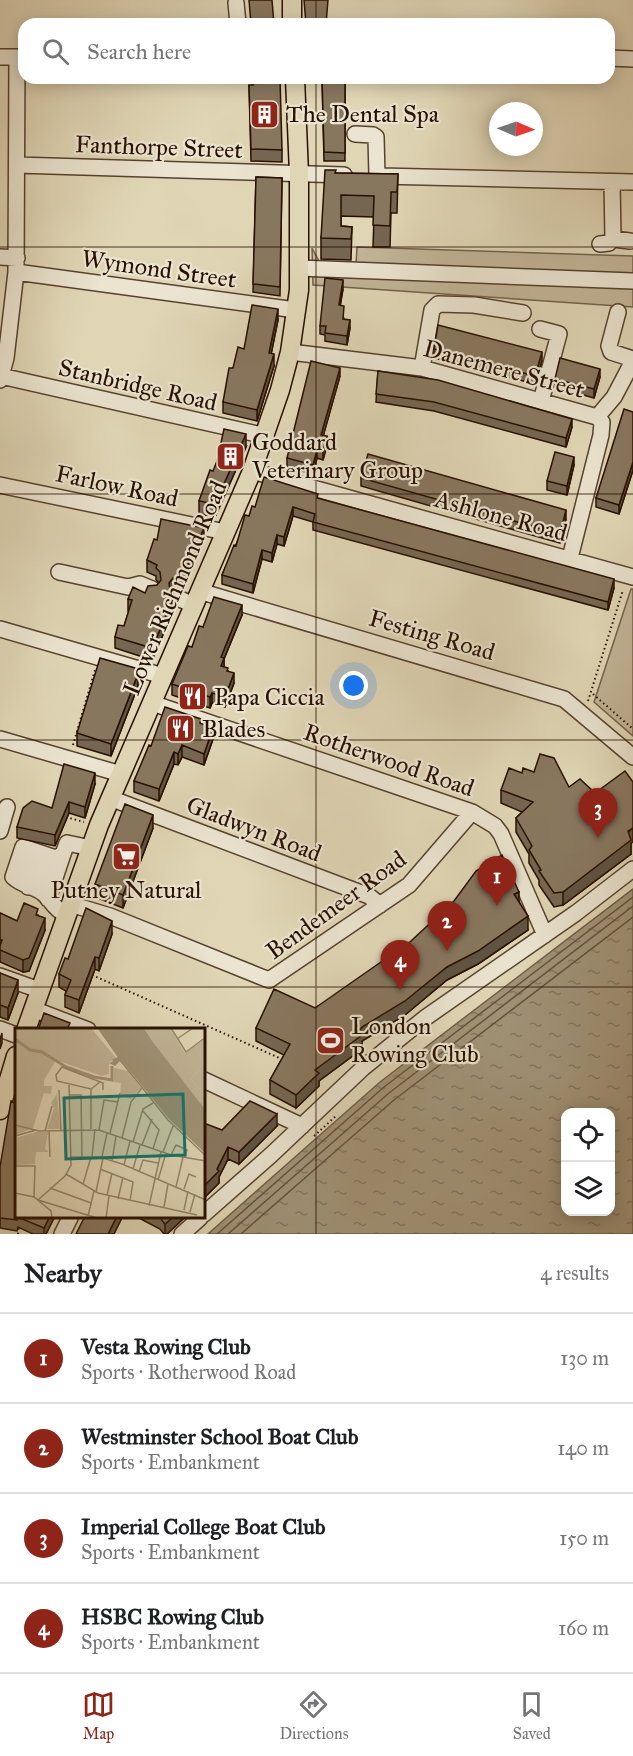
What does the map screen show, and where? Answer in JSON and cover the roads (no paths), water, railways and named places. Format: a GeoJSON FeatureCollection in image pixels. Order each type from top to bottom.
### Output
{"type":"FeatureCollection","features":[{"type":"Feature","properties":{"kind":"main road"},"geometry":{"type":"LineString","coordinates":[[292,0],[292,18]]}},
{"type":"Feature","properties":{"kind":"main road","name":"Lower Richmond Road"},"geometry":{"type":"LineString","coordinates":[[27,1028],[91,848],[163,676],[190,598],[225,532],[266,436],[290,352],[297,310],[299,268],[299,174],[295,84]]}},
{"type":"Feature","properties":{"kind":"main road"},"geometry":{"type":"LineString","coordinates":[[7,1102],[15,1061]]}},
{"type":"Feature","properties":{"kind":"street"},"geometry":{"type":"LineString","coordinates":[[236,3],[237,18]]}},
{"type":"Feature","properties":{"kind":"street"},"geometry":{"type":"LineString","coordinates":[[0,57],[18,57]]}},
{"type":"Feature","properties":{"kind":"street"},"geometry":{"type":"LineString","coordinates":[[615,58],[633,58]]}},
{"type":"Feature","properties":{"kind":"street"},"geometry":{"type":"LineString","coordinates":[[1,378],[11,323],[16,265],[20,84]]}},
{"type":"Feature","properties":{"kind":"street"},"geometry":{"type":"LineString","coordinates":[[355,135],[376,137],[366,176]]}},
{"type":"Feature","properties":{"kind":"street","name":"Fanthorpe Street"},"geometry":{"type":"LineString","coordinates":[[17,165],[633,182]]}},
{"type":"Feature","properties":{"kind":"street"},"geometry":{"type":"LineString","coordinates":[[612,182],[606,242],[630,242]]}},
{"type":"Feature","properties":{"kind":"street","name":"Wymond Street"},"geometry":{"type":"LineString","coordinates":[[0,257],[16,265],[297,310]]}},
{"type":"Feature","properties":{"kind":"street"},"geometry":{"type":"LineString","coordinates":[[299,268],[633,281]]}},
{"type":"Feature","properties":{"kind":"street"},"geometry":{"type":"LineString","coordinates":[[422,368],[432,310],[438,304],[474,305],[523,313]]}},
{"type":"Feature","properties":{"kind":"street"},"geometry":{"type":"LineString","coordinates":[[597,417],[614,397],[633,360],[611,352],[609,346],[618,312]]}},
{"type":"Feature","properties":{"kind":"street"},"geometry":{"type":"LineString","coordinates":[[540,330],[559,334],[541,401]]}},
{"type":"Feature","properties":{"kind":"street","name":"Danemere Street"},"geometry":{"type":"LineString","coordinates":[[290,352],[422,368],[597,417],[602,422],[602,435],[570,558]]}},
{"type":"Feature","properties":{"kind":"street","name":"Stanbridge Road"},"geometry":{"type":"LineString","coordinates":[[1,378],[266,436]]}},
{"type":"Feature","properties":{"kind":"street","name":"Ashlone Road"},"geometry":{"type":"LineString","coordinates":[[252,471],[630,576]]}},
{"type":"Feature","properties":{"kind":"street","name":"Farlow Road"},"geometry":{"type":"LineString","coordinates":[[0,485],[225,532]]}},
{"type":"Feature","properties":{"kind":"street"},"geometry":{"type":"LineString","coordinates":[[60,572],[128,587],[140,584],[152,589]]}},
{"type":"Feature","properties":{"kind":"street","name":"Festing Road"},"geometry":{"type":"LineString","coordinates":[[190,598],[532,688],[564,699],[633,757]]}},
{"type":"Feature","properties":{"kind":"street"},"geometry":{"type":"LineString","coordinates":[[0,630],[163,676]]}},
{"type":"Feature","properties":{"kind":"street","name":"Rotherwood Road"},"geometry":{"type":"LineString","coordinates":[[152,703],[472,812],[495,826],[501,834],[545,935]]}},
{"type":"Feature","properties":{"kind":"street"},"geometry":{"type":"LineString","coordinates":[[0,739],[121,774]]}},
{"type":"Feature","properties":{"kind":"street","name":"Gladwyn Road"},"geometry":{"type":"LineString","coordinates":[[110,798],[369,896],[380,905]]}},
{"type":"Feature","properties":{"kind":"street"},"geometry":{"type":"LineString","coordinates":[[0,831],[7,807]]}},
{"type":"Feature","properties":{"kind":"street","name":"Bendemeer Road"},"geometry":{"type":"LineString","coordinates":[[68,909],[110,916],[269,980],[409,885],[472,812]]}},
{"type":"Feature","properties":{"kind":"street"},"geometry":{"type":"LineString","coordinates":[[68,909],[53,908],[45,896],[19,883],[13,877],[23,847],[48,854],[67,843],[91,848]]}},
{"type":"Feature","properties":{"kind":"street"},"geometry":{"type":"LineString","coordinates":[[45,896],[48,854]]}},
{"type":"Feature","properties":{"kind":"street"},"geometry":{"type":"LineString","coordinates":[[206,1212],[363,1068],[425,1018],[545,935],[633,869]]}},
{"type":"Feature","properties":{"kind":"street"},"geometry":{"type":"LineString","coordinates":[[0,976],[39,990]]}},
{"type":"Feature","properties":{"kind":"street"},"geometry":{"type":"LineString","coordinates":[[33,1009],[83,1028]]}},
{"type":"Feature","properties":{"kind":"street"},"geometry":{"type":"LineString","coordinates":[[0,1029],[15,1035]]}},
{"type":"Feature","properties":{"kind":"street"},"geometry":{"type":"LineString","coordinates":[[206,1081],[302,1126]]}},
{"type":"Feature","properties":{"kind":"street"},"geometry":{"type":"LineString","coordinates":[[62,1234],[70,1219]]}},
{"type":"Feature","properties":{"kind":"street"},"geometry":{"type":"LineString","coordinates":[[182,1234],[199,1219]]}},
{"type":"Feature","properties":{"kind":"water"},"geometry":{"type":"Polygon","coordinates":[[[633,889],[633,1234],[208,1234],[380,1082],[633,889]]]}},
{"type":"Feature","properties":{"kind":"place","name":"The Dental Spa"},"geometry":{"type":"Point","coordinates":[265,114]}},
{"type":"Feature","properties":{"kind":"place","name":"Goddard Veterinary Group"},"geometry":{"type":"Point","coordinates":[231,456]}},
{"type":"Feature","properties":{"kind":"place","name":"Papa Ciccia"},"geometry":{"type":"Point","coordinates":[193,697]}},
{"type":"Feature","properties":{"kind":"place","name":"Blades"},"geometry":{"type":"Point","coordinates":[181,729]}},
{"type":"Feature","properties":{"kind":"place","name":"Imperial College Boat Club"},"geometry":{"type":"Point","coordinates":[598,838]}},
{"type":"Feature","properties":{"kind":"place","name":"Putney Natural"},"geometry":{"type":"Point","coordinates":[126,857]}},
{"type":"Feature","properties":{"kind":"place","name":"Vesta Rowing Club"},"geometry":{"type":"Point","coordinates":[497,906]}},
{"type":"Feature","properties":{"kind":"place","name":"Westminster School Boat Club"},"geometry":{"type":"Point","coordinates":[447,951]}},
{"type":"Feature","properties":{"kind":"place","name":"HSBC Rowing Club"},"geometry":{"type":"Point","coordinates":[400,990]}},
{"type":"Feature","properties":{"kind":"place","name":"London Rowing Club"},"geometry":{"type":"Point","coordinates":[330,1040]}}]}
